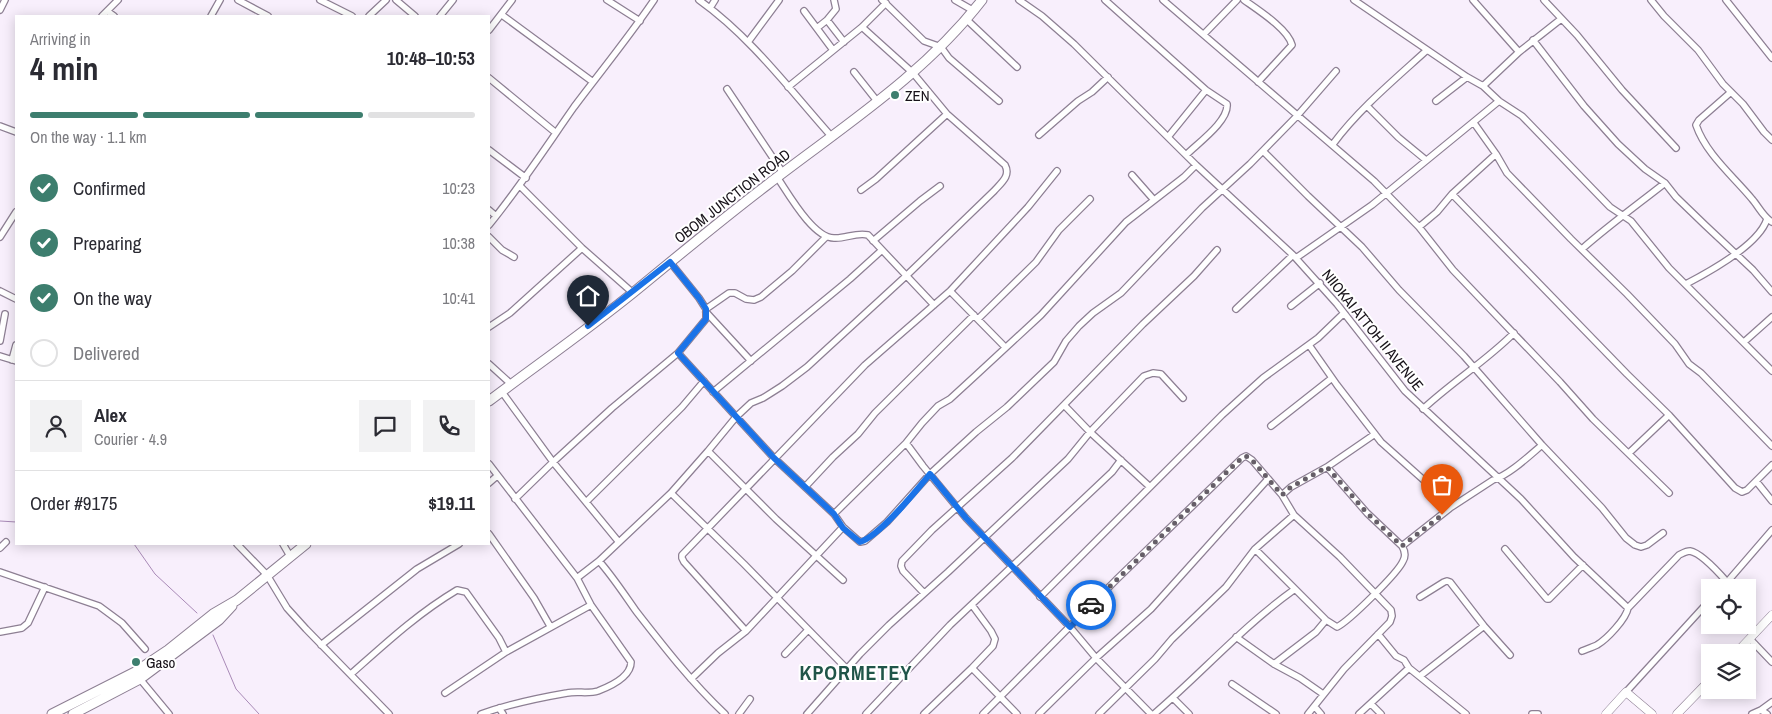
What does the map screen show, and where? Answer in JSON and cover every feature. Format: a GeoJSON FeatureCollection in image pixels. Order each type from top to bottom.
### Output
{"type":"FeatureCollection","features":[{"type":"Feature","properties":{"kind":"main road","name":"OBOM JUNCTION ROAD"},"geometry":{"type":"LineString","coordinates":[[490,400],[633,293],[780,175],[913,74],[941,47],[982,0]]}},
{"type":"Feature","properties":{"kind":"main road"},"geometry":{"type":"LineString","coordinates":[[73,714],[140,679],[219,620],[237,600],[305,545]]}},
{"type":"Feature","properties":{"kind":"main road"},"geometry":{"type":"LineString","coordinates":[[52,714],[135,672],[168,650],[213,614],[237,600]]}},
{"type":"Feature","properties":{"kind":"street"},"geometry":{"type":"LineString","coordinates":[[0,10],[5,0]]}},
{"type":"Feature","properties":{"kind":"street"},"geometry":{"type":"LineString","coordinates":[[103,15],[118,0]]}},
{"type":"Feature","properties":{"kind":"street"},"geometry":{"type":"LineString","coordinates":[[212,15],[220,0]]}},
{"type":"Feature","properties":{"kind":"street"},"geometry":{"type":"LineString","coordinates":[[238,0],[266,15]]}},
{"type":"Feature","properties":{"kind":"street"},"geometry":{"type":"LineString","coordinates":[[320,0],[350,15]]}},
{"type":"Feature","properties":{"kind":"street"},"geometry":{"type":"LineString","coordinates":[[370,15],[386,0]]}},
{"type":"Feature","properties":{"kind":"street"},"geometry":{"type":"LineString","coordinates":[[396,0],[414,15]]}},
{"type":"Feature","properties":{"kind":"street"},"geometry":{"type":"LineString","coordinates":[[441,15],[453,0]]}},
{"type":"Feature","properties":{"kind":"street"},"geometry":{"type":"LineString","coordinates":[[490,29],[512,0]]}},
{"type":"Feature","properties":{"kind":"street"},"geometry":{"type":"LineString","coordinates":[[607,0],[640,21]]}},
{"type":"Feature","properties":{"kind":"street"},"geometry":{"type":"LineString","coordinates":[[490,224],[526,178],[556,133],[654,0]]}},
{"type":"Feature","properties":{"kind":"street"},"geometry":{"type":"LineString","coordinates":[[699,0],[748,42],[832,137]]}},
{"type":"Feature","properties":{"kind":"street"},"geometry":{"type":"LineString","coordinates":[[710,8],[715,0]]}},
{"type":"Feature","properties":{"kind":"street"},"geometry":{"type":"LineString","coordinates":[[748,42],[780,0]]}},
{"type":"Feature","properties":{"kind":"street"},"geometry":{"type":"LineString","coordinates":[[817,28],[836,9],[834,0]]}},
{"type":"Feature","properties":{"kind":"street"},"geometry":{"type":"LineString","coordinates":[[955,0],[974,11]]}},
{"type":"Feature","properties":{"kind":"street","name":"NIIOKAI ATTOH II AVENUE"},"geometry":{"type":"LineString","coordinates":[[1019,0],[1051,23],[1196,165],[1294,257],[1320,283],[1396,381],[1423,409],[1530,508],[1583,566],[1628,608]]}},
{"type":"Feature","properties":{"kind":"street"},"geometry":{"type":"LineString","coordinates":[[1105,0],[1206,90],[1227,104],[1228,110],[1224,116],[1186,154]]}},
{"type":"Feature","properties":{"kind":"street"},"geometry":{"type":"LineString","coordinates":[[1163,0],[1297,116],[1333,144],[1387,193],[1419,227],[1453,270],[1593,419],[1669,493]]}},
{"type":"Feature","properties":{"kind":"street"},"geometry":{"type":"LineString","coordinates":[[1204,34],[1237,0]]}},
{"type":"Feature","properties":{"kind":"street"},"geometry":{"type":"LineString","coordinates":[[1244,0],[1279,27],[1292,45],[1258,82]]}},
{"type":"Feature","properties":{"kind":"street"},"geometry":{"type":"LineString","coordinates":[[1354,0],[1426,50],[1483,86],[1499,101],[1522,116],[1610,207],[1623,214],[1638,229],[1669,268],[1772,371]]}},
{"type":"Feature","properties":{"kind":"street"},"geometry":{"type":"LineString","coordinates":[[1473,0],[1519,52]]}},
{"type":"Feature","properties":{"kind":"street"},"geometry":{"type":"LineString","coordinates":[[1651,0],[1698,50],[1723,84],[1743,104],[1772,140]]}},
{"type":"Feature","properties":{"kind":"street"},"geometry":{"type":"LineString","coordinates":[[1726,0],[1772,58]]}},
{"type":"Feature","properties":{"kind":"street"},"geometry":{"type":"LineString","coordinates":[[1547,1],[1622,90],[1676,148]]}},
{"type":"Feature","properties":{"kind":"street"},"geometry":{"type":"LineString","coordinates":[[788,87],[862,27],[884,2],[924,41],[941,47],[950,58],[999,101]]}},
{"type":"Feature","properties":{"kind":"street"},"geometry":{"type":"LineString","coordinates":[[107,11],[113,15]]}},
{"type":"Feature","properties":{"kind":"street"},"geometry":{"type":"LineString","coordinates":[[804,12],[834,50]]}},
{"type":"Feature","properties":{"kind":"street"},"geometry":{"type":"LineString","coordinates":[[502,15],[593,82]]}},
{"type":"Feature","properties":{"kind":"street"},"geometry":{"type":"LineString","coordinates":[[966,19],[1017,67]]}},
{"type":"Feature","properties":{"kind":"street"},"geometry":{"type":"LineString","coordinates":[[1483,86],[1519,52],[1561,19]]}},
{"type":"Feature","properties":{"kind":"street"},"geometry":{"type":"LineString","coordinates":[[827,20],[844,42]]}},
{"type":"Feature","properties":{"kind":"street"},"geometry":{"type":"LineString","coordinates":[[577,578],[599,561],[671,493],[736,417],[751,403],[782,386],[807,366],[906,276],[994,191],[1007,176],[1008,170],[1005,165],[947,114],[913,74],[862,27]]}},
{"type":"Feature","properties":{"kind":"street"},"geometry":{"type":"LineString","coordinates":[[1533,40],[1584,106],[1618,144],[1645,169],[1665,183],[1698,219],[1753,270],[1772,292]]}},
{"type":"Feature","properties":{"kind":"street"},"geometry":{"type":"LineString","coordinates":[[1333,144],[1345,128],[1426,50]]}},
{"type":"Feature","properties":{"kind":"street"},"geometry":{"type":"LineString","coordinates":[[678,353],[774,458],[834,514],[843,528],[856,540],[860,542],[865,541],[887,522],[930,474],[982,426],[1007,407],[1054,362],[1066,341],[1079,326],[1093,313],[1121,293],[1202,208],[1224,190],[1297,116],[1336,71]]}},
{"type":"Feature","properties":{"kind":"street"},"geometry":{"type":"LineString","coordinates":[[854,72],[877,101]]}},
{"type":"Feature","properties":{"kind":"street"},"geometry":{"type":"LineString","coordinates":[[1039,134],[1108,77]]}},
{"type":"Feature","properties":{"kind":"street"},"geometry":{"type":"LineString","coordinates":[[1436,101],[1467,77]]}},
{"type":"Feature","properties":{"kind":"street"},"geometry":{"type":"LineString","coordinates":[[490,79],[556,133]]}},
{"type":"Feature","properties":{"kind":"street"},"geometry":{"type":"LineString","coordinates":[[727,89],[800,211],[820,233],[826,237],[834,238],[862,234],[868,235],[934,304]]}},
{"type":"Feature","properties":{"kind":"street"},"geometry":{"type":"LineString","coordinates":[[1168,137],[1206,90]]}},
{"type":"Feature","properties":{"kind":"street"},"geometry":{"type":"LineString","coordinates":[[1686,284],[1714,270],[1736,254],[1761,232],[1770,221],[1720,163],[1699,133],[1696,125],[1699,120],[1731,92]]}},
{"type":"Feature","properties":{"kind":"street"},"geometry":{"type":"LineString","coordinates":[[1236,308],[1294,257],[1342,227],[1387,193],[1499,101]]}},
{"type":"Feature","properties":{"kind":"street"},"geometry":{"type":"LineString","coordinates":[[1367,106],[1398,137],[1426,160]]}},
{"type":"Feature","properties":{"kind":"street"},"geometry":{"type":"LineString","coordinates":[[861,190],[947,114]]}},
{"type":"Feature","properties":{"kind":"street"},"geometry":{"type":"LineString","coordinates":[[1474,123],[1508,173],[1675,344],[1689,364],[1701,373],[1772,446]]}},
{"type":"Feature","properties":{"kind":"street"},"geometry":{"type":"LineString","coordinates":[[0,126],[15,132]]}},
{"type":"Feature","properties":{"kind":"street"},"geometry":{"type":"LineString","coordinates":[[490,151],[526,178]]}},
{"type":"Feature","properties":{"kind":"street"},"geometry":{"type":"LineString","coordinates":[[1263,151],[1362,247],[1399,290],[1474,368],[1635,545],[1641,547],[1647,545],[1663,533]]}},
{"type":"Feature","properties":{"kind":"street"},"geometry":{"type":"LineString","coordinates":[[1419,227],[1496,154]]}},
{"type":"Feature","properties":{"kind":"street"},"geometry":{"type":"LineString","coordinates":[[834,514],[906,443],[922,422],[938,406],[950,399],[1041,316],[1126,222],[1184,177],[1196,165]]}},
{"type":"Feature","properties":{"kind":"street"},"geometry":{"type":"LineString","coordinates":[[746,631],[682,558],[682,555],[865,365],[950,291],[1046,187],[1057,172]]}},
{"type":"Feature","properties":{"kind":"street"},"geometry":{"type":"LineString","coordinates":[[1132,175],[1154,200]]}},
{"type":"Feature","properties":{"kind":"street"},"geometry":{"type":"LineString","coordinates":[[1582,249],[1623,214],[1638,206],[1665,183]]}},
{"type":"Feature","properties":{"kind":"street"},"geometry":{"type":"LineString","coordinates":[[520,186],[582,248],[633,293]]}},
{"type":"Feature","properties":{"kind":"street"},"geometry":{"type":"LineString","coordinates":[[873,241],[940,186]]}},
{"type":"Feature","properties":{"kind":"street"},"geometry":{"type":"LineString","coordinates":[[1452,194],[1626,374],[1669,415],[1735,488],[1742,492],[1744,491],[1756,482],[1772,465]]}},
{"type":"Feature","properties":{"kind":"street"},"geometry":{"type":"LineString","coordinates":[[805,487],[858,434],[875,413],[1036,262],[1059,230],[1090,199]]}},
{"type":"Feature","properties":{"kind":"street"},"geometry":{"type":"LineString","coordinates":[[490,211],[496,216]]}},
{"type":"Feature","properties":{"kind":"street"},"geometry":{"type":"LineString","coordinates":[[0,237],[15,214]]}},
{"type":"Feature","properties":{"kind":"street"},"geometry":{"type":"LineString","coordinates":[[706,310],[729,293],[736,293],[746,299],[754,300],[761,297],[792,271],[826,237]]}},
{"type":"Feature","properties":{"kind":"street"},"geometry":{"type":"LineString","coordinates":[[490,238],[502,250],[514,257]]}},
{"type":"Feature","properties":{"kind":"street"},"geometry":{"type":"LineString","coordinates":[[490,326],[510,313],[582,248]]}},
{"type":"Feature","properties":{"kind":"street"},"geometry":{"type":"LineString","coordinates":[[713,392],[850,280],[882,250]]}},
{"type":"Feature","properties":{"kind":"street"},"geometry":{"type":"LineString","coordinates":[[924,593],[902,571],[902,561],[1012,458],[1142,324],[1194,276],[1217,250]]}},
{"type":"Feature","properties":{"kind":"street"},"geometry":{"type":"LineString","coordinates":[[670,262],[699,298],[706,310],[750,361]]}},
{"type":"Feature","properties":{"kind":"street"},"geometry":{"type":"LineString","coordinates":[[1291,306],[1320,283]]}},
{"type":"Feature","properties":{"kind":"street"},"geometry":{"type":"LineString","coordinates":[[0,291],[15,298]]}},
{"type":"Feature","properties":{"kind":"street"},"geometry":{"type":"LineString","coordinates":[[950,291],[1005,347]]}},
{"type":"Feature","properties":{"kind":"street"},"geometry":{"type":"LineString","coordinates":[[515,499],[612,408],[678,353],[706,319],[706,310]]}},
{"type":"Feature","properties":{"kind":"street"},"geometry":{"type":"LineString","coordinates":[[1040,597],[1222,415],[1263,378],[1318,338],[1344,313]]}},
{"type":"Feature","properties":{"kind":"street"},"geometry":{"type":"LineString","coordinates":[[0,341],[5,314]]}},
{"type":"Feature","properties":{"kind":"street"},"geometry":{"type":"LineString","coordinates":[[1744,342],[1772,317]]}},
{"type":"Feature","properties":{"kind":"street"},"geometry":{"type":"LineString","coordinates":[[1423,409],[1451,384],[1494,352],[1514,333]]}},
{"type":"Feature","properties":{"kind":"street"},"geometry":{"type":"LineString","coordinates":[[1309,345],[1375,434],[1436,491],[1450,508]]}},
{"type":"Feature","properties":{"kind":"street"},"geometry":{"type":"LineString","coordinates":[[0,356],[14,360]]}},
{"type":"Feature","properties":{"kind":"street"},"geometry":{"type":"LineString","coordinates":[[490,365],[511,384]]}},
{"type":"Feature","properties":{"kind":"street"},"geometry":{"type":"LineString","coordinates":[[807,714],[889,625],[1068,459],[1090,432],[1144,376],[1153,372],[1161,374],[1184,398]]}},
{"type":"Feature","properties":{"kind":"street"},"geometry":{"type":"LineString","coordinates":[[1271,426],[1332,378]]}},
{"type":"Feature","properties":{"kind":"street"},"geometry":{"type":"LineString","coordinates":[[587,501],[682,407],[704,381]]}},
{"type":"Feature","properties":{"kind":"street"},"geometry":{"type":"LineString","coordinates":[[502,392],[553,462],[618,541]]}},
{"type":"Feature","properties":{"kind":"street"},"geometry":{"type":"LineString","coordinates":[[1064,405],[1090,432],[1150,487]]}},
{"type":"Feature","properties":{"kind":"street"},"geometry":{"type":"LineString","coordinates":[[1629,453],[1669,415]]}},
{"type":"Feature","properties":{"kind":"street"},"geometry":{"type":"LineString","coordinates":[[1282,495],[1291,487],[1327,467],[1375,434]]}},
{"type":"Feature","properties":{"kind":"street"},"geometry":{"type":"LineString","coordinates":[[906,443],[958,507],[1070,627],[1096,658],[1152,714],[1173,698],[1236,636],[1295,588]]}},
{"type":"Feature","properties":{"kind":"street"},"geometry":{"type":"LineString","coordinates":[[1402,546],[1450,508],[1489,482],[1499,478],[1528,457],[1542,444]]}},
{"type":"Feature","properties":{"kind":"street"},"geometry":{"type":"LineString","coordinates":[[708,451],[771,514],[843,580]]}},
{"type":"Feature","properties":{"kind":"street"},"geometry":{"type":"LineString","coordinates":[[983,714],[1246,456],[1252,460],[1282,495],[1294,514],[1340,557],[1391,610],[1390,622],[1323,694],[1308,714]]}},
{"type":"Feature","properties":{"kind":"street"},"geometry":{"type":"LineString","coordinates":[[866,714],[917,658],[1012,565],[1112,472],[1121,460]]}},
{"type":"Feature","properties":{"kind":"street"},"geometry":{"type":"LineString","coordinates":[[481,714],[556,695],[575,692],[595,692],[610,686],[630,671],[631,662],[591,605],[577,578],[490,466]]}},
{"type":"Feature","properties":{"kind":"street"},"geometry":{"type":"LineString","coordinates":[[1255,549],[1326,620],[1337,627],[1375,593],[1401,566],[1405,559],[1402,546],[1367,513],[1327,467]]}},
{"type":"Feature","properties":{"kind":"street"},"geometry":{"type":"LineString","coordinates":[[490,482],[497,476]]}},
{"type":"Feature","properties":{"kind":"street"},"geometry":{"type":"LineString","coordinates":[[1039,714],[1096,658],[1151,609],[1268,479]]}},
{"type":"Feature","properties":{"kind":"street"},"geometry":{"type":"LineString","coordinates":[[1756,482],[1772,501]]}},
{"type":"Feature","properties":{"kind":"street"},"geometry":{"type":"LineString","coordinates":[[671,493],[847,669]]}},
{"type":"Feature","properties":{"kind":"street"},"geometry":{"type":"LineString","coordinates":[[1099,714],[1126,689],[1172,638],[1226,587],[1255,549],[1294,514]]}},
{"type":"Feature","properties":{"kind":"street"},"geometry":{"type":"LineString","coordinates":[[691,679],[718,653],[746,631],[843,528]]}},
{"type":"Feature","properties":{"kind":"street"},"geometry":{"type":"LineString","coordinates":[[1729,579],[1772,530]]}},
{"type":"Feature","properties":{"kind":"street"},"geometry":{"type":"LineString","coordinates":[[490,535],[534,598],[550,626]]}},
{"type":"Feature","properties":{"kind":"street"},"geometry":{"type":"LineString","coordinates":[[0,548],[6,542]]}},
{"type":"Feature","properties":{"kind":"street"},"geometry":{"type":"LineString","coordinates":[[238,545],[267,575],[287,608],[389,714]]}},
{"type":"Feature","properties":{"kind":"street"},"geometry":{"type":"LineString","coordinates":[[284,545],[290,556]]}},
{"type":"Feature","properties":{"kind":"street"},"geometry":{"type":"LineString","coordinates":[[321,644],[417,569],[450,546]]}},
{"type":"Feature","properties":{"kind":"street"},"geometry":{"type":"LineString","coordinates":[[1505,549],[1547,599],[1583,566]]}},
{"type":"Feature","properties":{"kind":"street"},"geometry":{"type":"LineString","coordinates":[[1582,650],[1602,641],[1626,616],[1628,608],[1675,559],[1685,552],[1694,552],[1700,556],[1719,579]]}},
{"type":"Feature","properties":{"kind":"street"},"geometry":{"type":"LineString","coordinates":[[599,561],[691,679],[725,714]]}},
{"type":"Feature","properties":{"kind":"street"},"geometry":{"type":"LineString","coordinates":[[0,572],[99,606],[122,622],[145,649]]}},
{"type":"Feature","properties":{"kind":"street"},"geometry":{"type":"LineString","coordinates":[[1420,597],[1447,581],[1510,656]]}},
{"type":"Feature","properties":{"kind":"street"},"geometry":{"type":"LineString","coordinates":[[0,632],[22,628],[28,623],[45,587]]}},
{"type":"Feature","properties":{"kind":"street"},"geometry":{"type":"LineString","coordinates":[[351,674],[406,625],[457,590],[466,592],[499,638],[506,652]]}},
{"type":"Feature","properties":{"kind":"street"},"geometry":{"type":"LineString","coordinates":[[445,693],[506,652],[591,605]]}},
{"type":"Feature","properties":{"kind":"street"},"geometry":{"type":"LineString","coordinates":[[924,714],[993,646],[995,638],[972,605]]}},
{"type":"Feature","properties":{"kind":"street"},"geometry":{"type":"LineString","coordinates":[[1606,714],[1701,610]]}},
{"type":"Feature","properties":{"kind":"street"},"geometry":{"type":"LineString","coordinates":[[1745,644],[1772,615]]}},
{"type":"Feature","properties":{"kind":"street"},"geometry":{"type":"LineString","coordinates":[[1274,664],[1316,632],[1326,620]]}},
{"type":"Feature","properties":{"kind":"street"},"geometry":{"type":"LineString","coordinates":[[1420,676],[1484,626]]}},
{"type":"Feature","properties":{"kind":"street"},"geometry":{"type":"LineString","coordinates":[[785,654],[808,630]]}},
{"type":"Feature","properties":{"kind":"street"},"geometry":{"type":"LineString","coordinates":[[1378,634],[1396,656],[1404,660],[1410,668],[1466,714]]}},
{"type":"Feature","properties":{"kind":"street"},"geometry":{"type":"LineString","coordinates":[[1236,636],[1274,664],[1300,678],[1323,694]]}},
{"type":"Feature","properties":{"kind":"street"},"geometry":{"type":"LineString","coordinates":[[1750,639],[1772,662]]}},
{"type":"Feature","properties":{"kind":"street"},"geometry":{"type":"LineString","coordinates":[[972,668],[1017,714]]}},
{"type":"Feature","properties":{"kind":"street"},"geometry":{"type":"LineString","coordinates":[[1359,714],[1410,668]]}},
{"type":"Feature","properties":{"kind":"street"},"geometry":{"type":"LineString","coordinates":[[140,679],[169,714]]}},
{"type":"Feature","properties":{"kind":"street"},"geometry":{"type":"LineString","coordinates":[[1232,684],[1276,714]]}},
{"type":"Feature","properties":{"kind":"street"},"geometry":{"type":"LineString","coordinates":[[1677,714],[1701,689]]}},
{"type":"Feature","properties":{"kind":"street"},"geometry":{"type":"LineString","coordinates":[[1626,692],[1652,714]]}},
{"type":"Feature","properties":{"kind":"street"},"geometry":{"type":"LineString","coordinates":[[1173,698],[1189,714]]}},
{"type":"Feature","properties":{"kind":"street"},"geometry":{"type":"LineString","coordinates":[[739,714],[750,699]]}},
{"type":"Feature","properties":{"kind":"street"},"geometry":{"type":"LineString","coordinates":[[1752,714],[1772,702]]}},
{"type":"Feature","properties":{"kind":"street"},"geometry":{"type":"LineString","coordinates":[[1371,704],[1381,714]]}},
{"type":"Feature","properties":{"kind":"street"},"geometry":{"type":"LineString","coordinates":[[1315,707],[1321,714]]}},
{"type":"Feature","properties":{"kind":"street"},"geometry":{"type":"LineString","coordinates":[[499,708],[503,714]]}},
{"type":"Feature","properties":{"kind":"street"},"geometry":{"type":"LineString","coordinates":[[1761,710],[1766,714]]}},
{"type":"Feature","properties":{"kind":"street"},"geometry":{"type":"LineString","coordinates":[[1532,714],[1538,714]]}},
{"type":"Feature","properties":{"kind":"waterway"},"geometry":{"type":"LineString","coordinates":[[0,521],[15,522]]}},
{"type":"Feature","properties":{"kind":"waterway"},"geometry":{"type":"LineString","coordinates":[[135,545],[155,574],[197,613]]}},
{"type":"Feature","properties":{"kind":"waterway"},"geometry":{"type":"LineString","coordinates":[[213,635],[236,689],[259,714]]}},
{"type":"Feature","properties":{"kind":"way so far"},"geometry":{"type":"LineString","coordinates":[[1091,605],[1231,468],[1246,456],[1252,460],[1282,495],[1291,487],[1327,467],[1367,513],[1402,546],[1442,515]]}},
{"type":"Feature","properties":{"kind":"place","name":"ZEN"},"geometry":{"type":"Point","coordinates":[895,95]}},
{"type":"Feature","properties":{"kind":"place","name":"Gaso"},"geometry":{"type":"Point","coordinates":[136,662]}},
{"type":"Feature","properties":{"kind":"district","name":"KPORMETEY"},"geometry":{"type":"Point","coordinates":[856,672]}},
{"type":"Feature","properties":{"kind":"route"},"geometry":{"type":"LineString","coordinates":[[588,326],[633,293],[670,262],[706,309],[706,319],[678,353],[774,458],[834,514],[843,528],[856,540],[860,542],[865,541],[887,522],[930,474],[966,518],[1070,627],[1091,605]]}}]}
